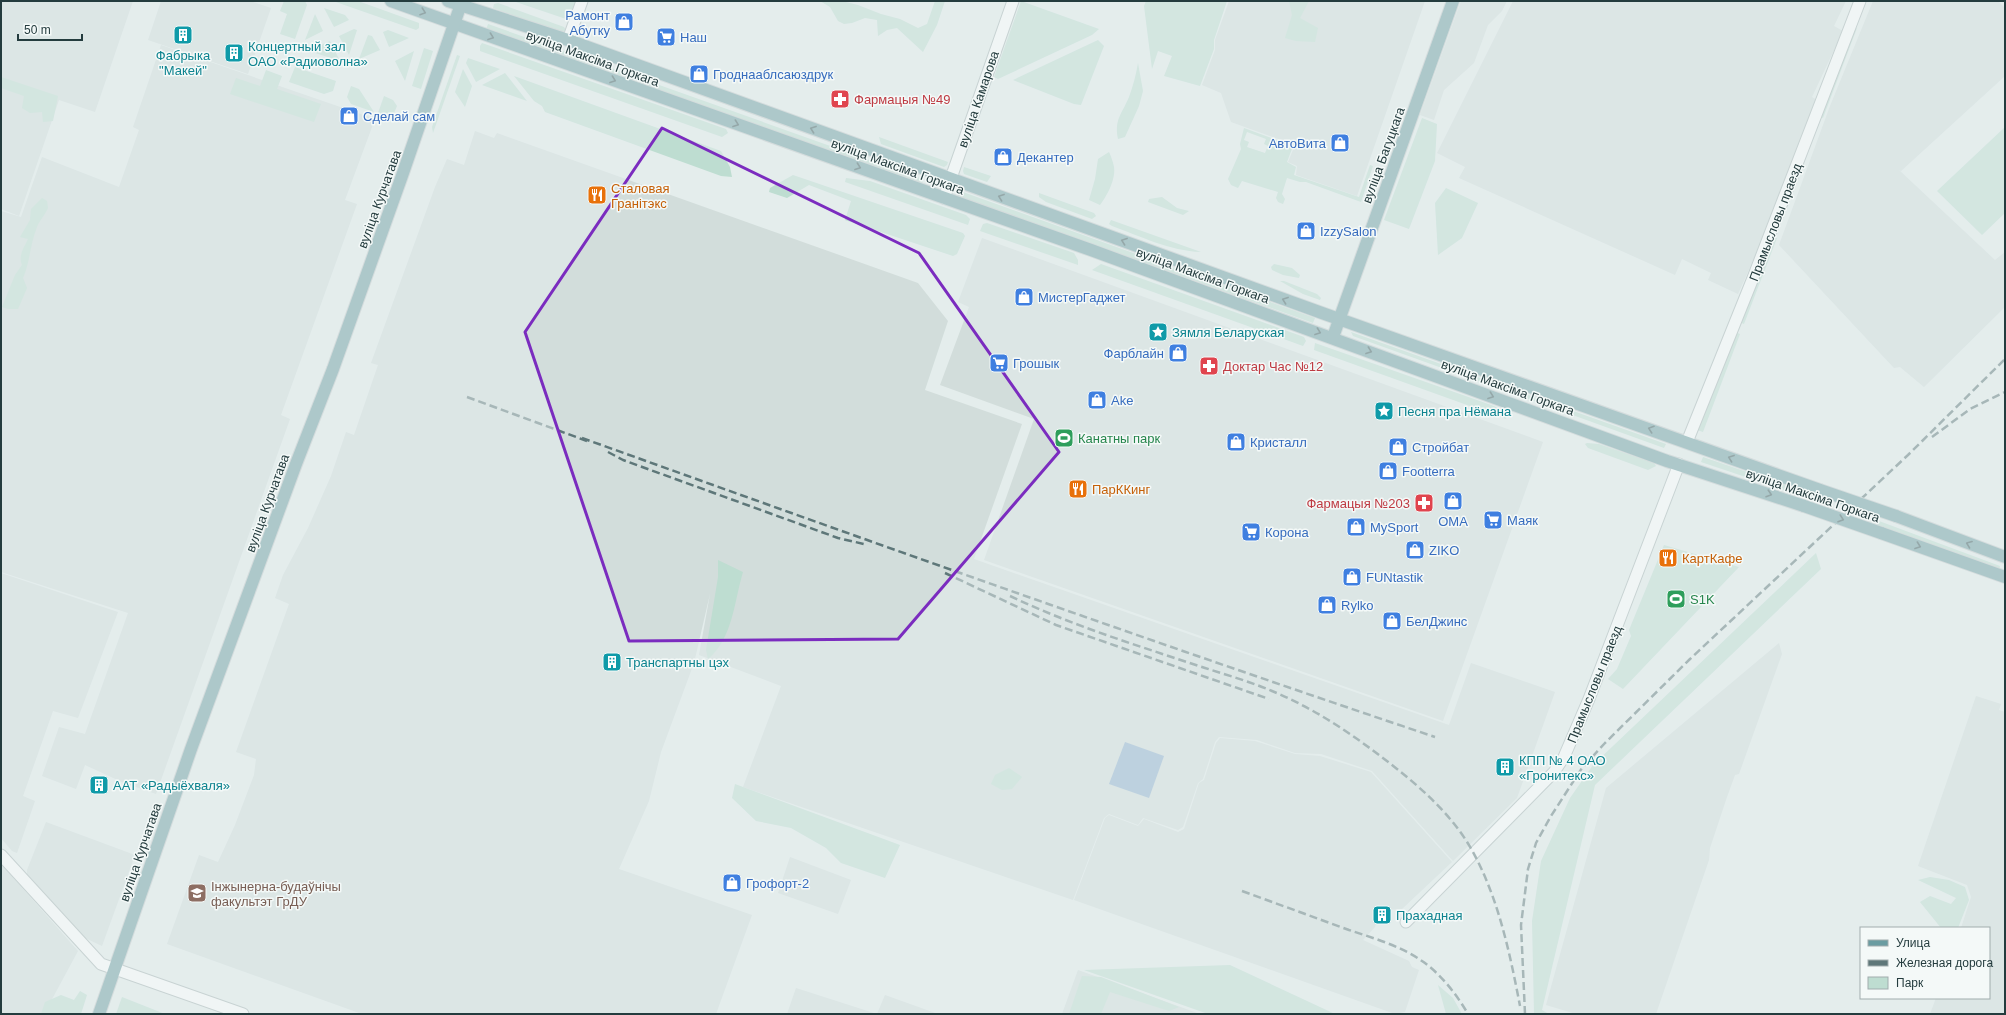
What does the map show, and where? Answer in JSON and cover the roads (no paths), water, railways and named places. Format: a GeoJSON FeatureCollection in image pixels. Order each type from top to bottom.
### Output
{"type":"FeatureCollection","features":[{"type":"Feature","properties":{"kind":"main road","name":"вуліца Максіма Горкага"},"geometry":{"type":"LineString","coordinates":[[391,1],[1333,337],[1679,464],[1804,506],[2005,577]]}},
{"type":"Feature","properties":{"kind":"main road","name":"вуліца Максіма Горкага"},"geometry":{"type":"LineString","coordinates":[[448,1],[461,3],[568,40],[1339,319],[1896,516],[2005,557]]}},
{"type":"Feature","properties":{"kind":"main road","name":"вуліца Багуцкага"},"geometry":{"type":"LineString","coordinates":[[1333,337],[1453,1]]}},
{"type":"Feature","properties":{"kind":"main road","name":"вуліца Курчатава"},"geometry":{"type":"LineString","coordinates":[[99,1014],[191,749],[333,368],[461,3]]}},
{"type":"Feature","properties":{"kind":"street"},"geometry":{"type":"LineString","coordinates":[[568,40],[582,1]]}},
{"type":"Feature","properties":{"kind":"street","name":"вуліца Камарова"},"geometry":{"type":"LineString","coordinates":[[944,198],[1013,1]]}},
{"type":"Feature","properties":{"kind":"street","name":"Прамысловы праезд"},"geometry":{"type":"LineString","coordinates":[[1687,442],[1756,271],[1860,1]]}},
{"type":"Feature","properties":{"kind":"street","name":"Прамысловы праезд"},"geometry":{"type":"LineString","coordinates":[[1406,922],[1554,772],[1564,757],[1592,693],[1679,464]]}},
{"type":"Feature","properties":{"kind":"street"},"geometry":{"type":"LineString","coordinates":[[1,855],[91,955],[101,964],[243,1014]]}},
{"type":"Feature","properties":{"kind":"water"},"geometry":{"type":"Polygon","coordinates":[[[1125,742],[1164,756],[1149,798],[1109,784],[1125,742]]]}},
{"type":"Feature","properties":{"kind":"railway"},"geometry":{"type":"LineString","coordinates":[[1525,1014],[1521,925],[1528,869],[1536,843],[1551,816],[1582,768],[1605,743],[1690,659],[1908,455],[2005,359]]}},
{"type":"Feature","properties":{"kind":"railway"},"geometry":{"type":"LineString","coordinates":[[1932,437],[1970,409],[2005,392]]}},
{"type":"Feature","properties":{"kind":"railway"},"geometry":{"type":"LineString","coordinates":[[467,397],[587,441]]}},
{"type":"Feature","properties":{"kind":"railway"},"geometry":{"type":"LineString","coordinates":[[582,438],[1114,627],[1435,737]]}},
{"type":"Feature","properties":{"kind":"railway"},"geometry":{"type":"LineString","coordinates":[[608,452],[623,460],[838,538],[864,544]]}},
{"type":"Feature","properties":{"kind":"railway"},"geometry":{"type":"LineString","coordinates":[[945,573],[1056,625],[1269,699]]}},
{"type":"Feature","properties":{"kind":"railway"},"geometry":{"type":"LineString","coordinates":[[1010,596],[1082,626],[1247,682],[1289,699],[1337,726],[1367,746],[1397,769],[1419,787],[1449,817],[1458,828],[1473,852],[1497,908],[1508,947],[1520,1006]]}},
{"type":"Feature","properties":{"kind":"railway"},"geometry":{"type":"LineString","coordinates":[[1242,891],[1387,943],[1405,951],[1422,961],[1436,972],[1454,992],[1468,1014]]}},
{"type":"Feature","properties":{"kind":"place","name":"Рамонт Абутку"},"geometry":{"type":"Point","coordinates":[624,22]}},
{"type":"Feature","properties":{"kind":"place","name":"Фабрыка \"Макей\""},"geometry":{"type":"Point","coordinates":[183,35]}},
{"type":"Feature","properties":{"kind":"place","name":"Наш"},"geometry":{"type":"Point","coordinates":[666,37]}},
{"type":"Feature","properties":{"kind":"place","name":"Концертный зал ОАО «Радиоволна»"},"geometry":{"type":"Point","coordinates":[234,53]}},
{"type":"Feature","properties":{"kind":"place","name":"Гроднааблсаюздрук"},"geometry":{"type":"Point","coordinates":[699,74]}},
{"type":"Feature","properties":{"kind":"place","name":"Фармацыя №49"},"geometry":{"type":"Point","coordinates":[840,99]}},
{"type":"Feature","properties":{"kind":"place","name":"Сделай сам"},"geometry":{"type":"Point","coordinates":[349,116]}},
{"type":"Feature","properties":{"kind":"place","name":"АвтоВита"},"geometry":{"type":"Point","coordinates":[1340,143]}},
{"type":"Feature","properties":{"kind":"place","name":"Декантер"},"geometry":{"type":"Point","coordinates":[1003,157]}},
{"type":"Feature","properties":{"kind":"place","name":"Сталовая Гранітэкс"},"geometry":{"type":"Point","coordinates":[597,195]}},
{"type":"Feature","properties":{"kind":"place","name":"IzzySalon"},"geometry":{"type":"Point","coordinates":[1306,231]}},
{"type":"Feature","properties":{"kind":"place","name":"МистерГаджет"},"geometry":{"type":"Point","coordinates":[1024,297]}},
{"type":"Feature","properties":{"kind":"place","name":"Зямля Беларуская"},"geometry":{"type":"Point","coordinates":[1158,332]}},
{"type":"Feature","properties":{"kind":"place","name":"Фарблайн"},"geometry":{"type":"Point","coordinates":[1178,353]}},
{"type":"Feature","properties":{"kind":"place","name":"Грошык"},"geometry":{"type":"Point","coordinates":[999,363]}},
{"type":"Feature","properties":{"kind":"place","name":"Доктар Час №12"},"geometry":{"type":"Point","coordinates":[1209,366]}},
{"type":"Feature","properties":{"kind":"place","name":"Ake"},"geometry":{"type":"Point","coordinates":[1097,400]}},
{"type":"Feature","properties":{"kind":"place","name":"Песня пра Нёмана"},"geometry":{"type":"Point","coordinates":[1384,411]}},
{"type":"Feature","properties":{"kind":"place","name":"Канатны парк"},"geometry":{"type":"Point","coordinates":[1064,438]}},
{"type":"Feature","properties":{"kind":"place","name":"Кристалл"},"geometry":{"type":"Point","coordinates":[1236,442]}},
{"type":"Feature","properties":{"kind":"place","name":"Стройбат"},"geometry":{"type":"Point","coordinates":[1398,447]}},
{"type":"Feature","properties":{"kind":"place","name":"Footterra"},"geometry":{"type":"Point","coordinates":[1388,471]}},
{"type":"Feature","properties":{"kind":"place","name":"ПарККинг"},"geometry":{"type":"Point","coordinates":[1078,489]}},
{"type":"Feature","properties":{"kind":"place","name":"ОМА"},"geometry":{"type":"Point","coordinates":[1453,501]}},
{"type":"Feature","properties":{"kind":"place","name":"Фармацыя №203"},"geometry":{"type":"Point","coordinates":[1424,503]}},
{"type":"Feature","properties":{"kind":"place","name":"Маяк"},"geometry":{"type":"Point","coordinates":[1493,520]}},
{"type":"Feature","properties":{"kind":"place","name":"MySport"},"geometry":{"type":"Point","coordinates":[1356,527]}},
{"type":"Feature","properties":{"kind":"place","name":"Корона"},"geometry":{"type":"Point","coordinates":[1251,532]}},
{"type":"Feature","properties":{"kind":"place","name":"ZIKO"},"geometry":{"type":"Point","coordinates":[1415,550]}},
{"type":"Feature","properties":{"kind":"place","name":"КартКафе"},"geometry":{"type":"Point","coordinates":[1668,558]}},
{"type":"Feature","properties":{"kind":"place","name":"FUNtastik"},"geometry":{"type":"Point","coordinates":[1352,577]}},
{"type":"Feature","properties":{"kind":"place","name":"S1K"},"geometry":{"type":"Point","coordinates":[1676,599]}},
{"type":"Feature","properties":{"kind":"place","name":"Rylko"},"geometry":{"type":"Point","coordinates":[1327,605]}},
{"type":"Feature","properties":{"kind":"place","name":"БелДжинс"},"geometry":{"type":"Point","coordinates":[1392,621]}},
{"type":"Feature","properties":{"kind":"place","name":"Транспартны цэх"},"geometry":{"type":"Point","coordinates":[612,662]}},
{"type":"Feature","properties":{"kind":"place","name":"КПП № 4 ОАО «Гронитекс»"},"geometry":{"type":"Point","coordinates":[1505,767]}},
{"type":"Feature","properties":{"kind":"place","name":"ААТ «Радыёхваля»"},"geometry":{"type":"Point","coordinates":[99,785]}},
{"type":"Feature","properties":{"kind":"place","name":"Грофорт-2"},"geometry":{"type":"Point","coordinates":[732,883]}},
{"type":"Feature","properties":{"kind":"place","name":"Інжынерна-будаўнічы факультэт ГрДУ"},"geometry":{"type":"Point","coordinates":[197,893]}},
{"type":"Feature","properties":{"kind":"place","name":"Прахадная"},"geometry":{"type":"Point","coordinates":[1382,915]}}]}
